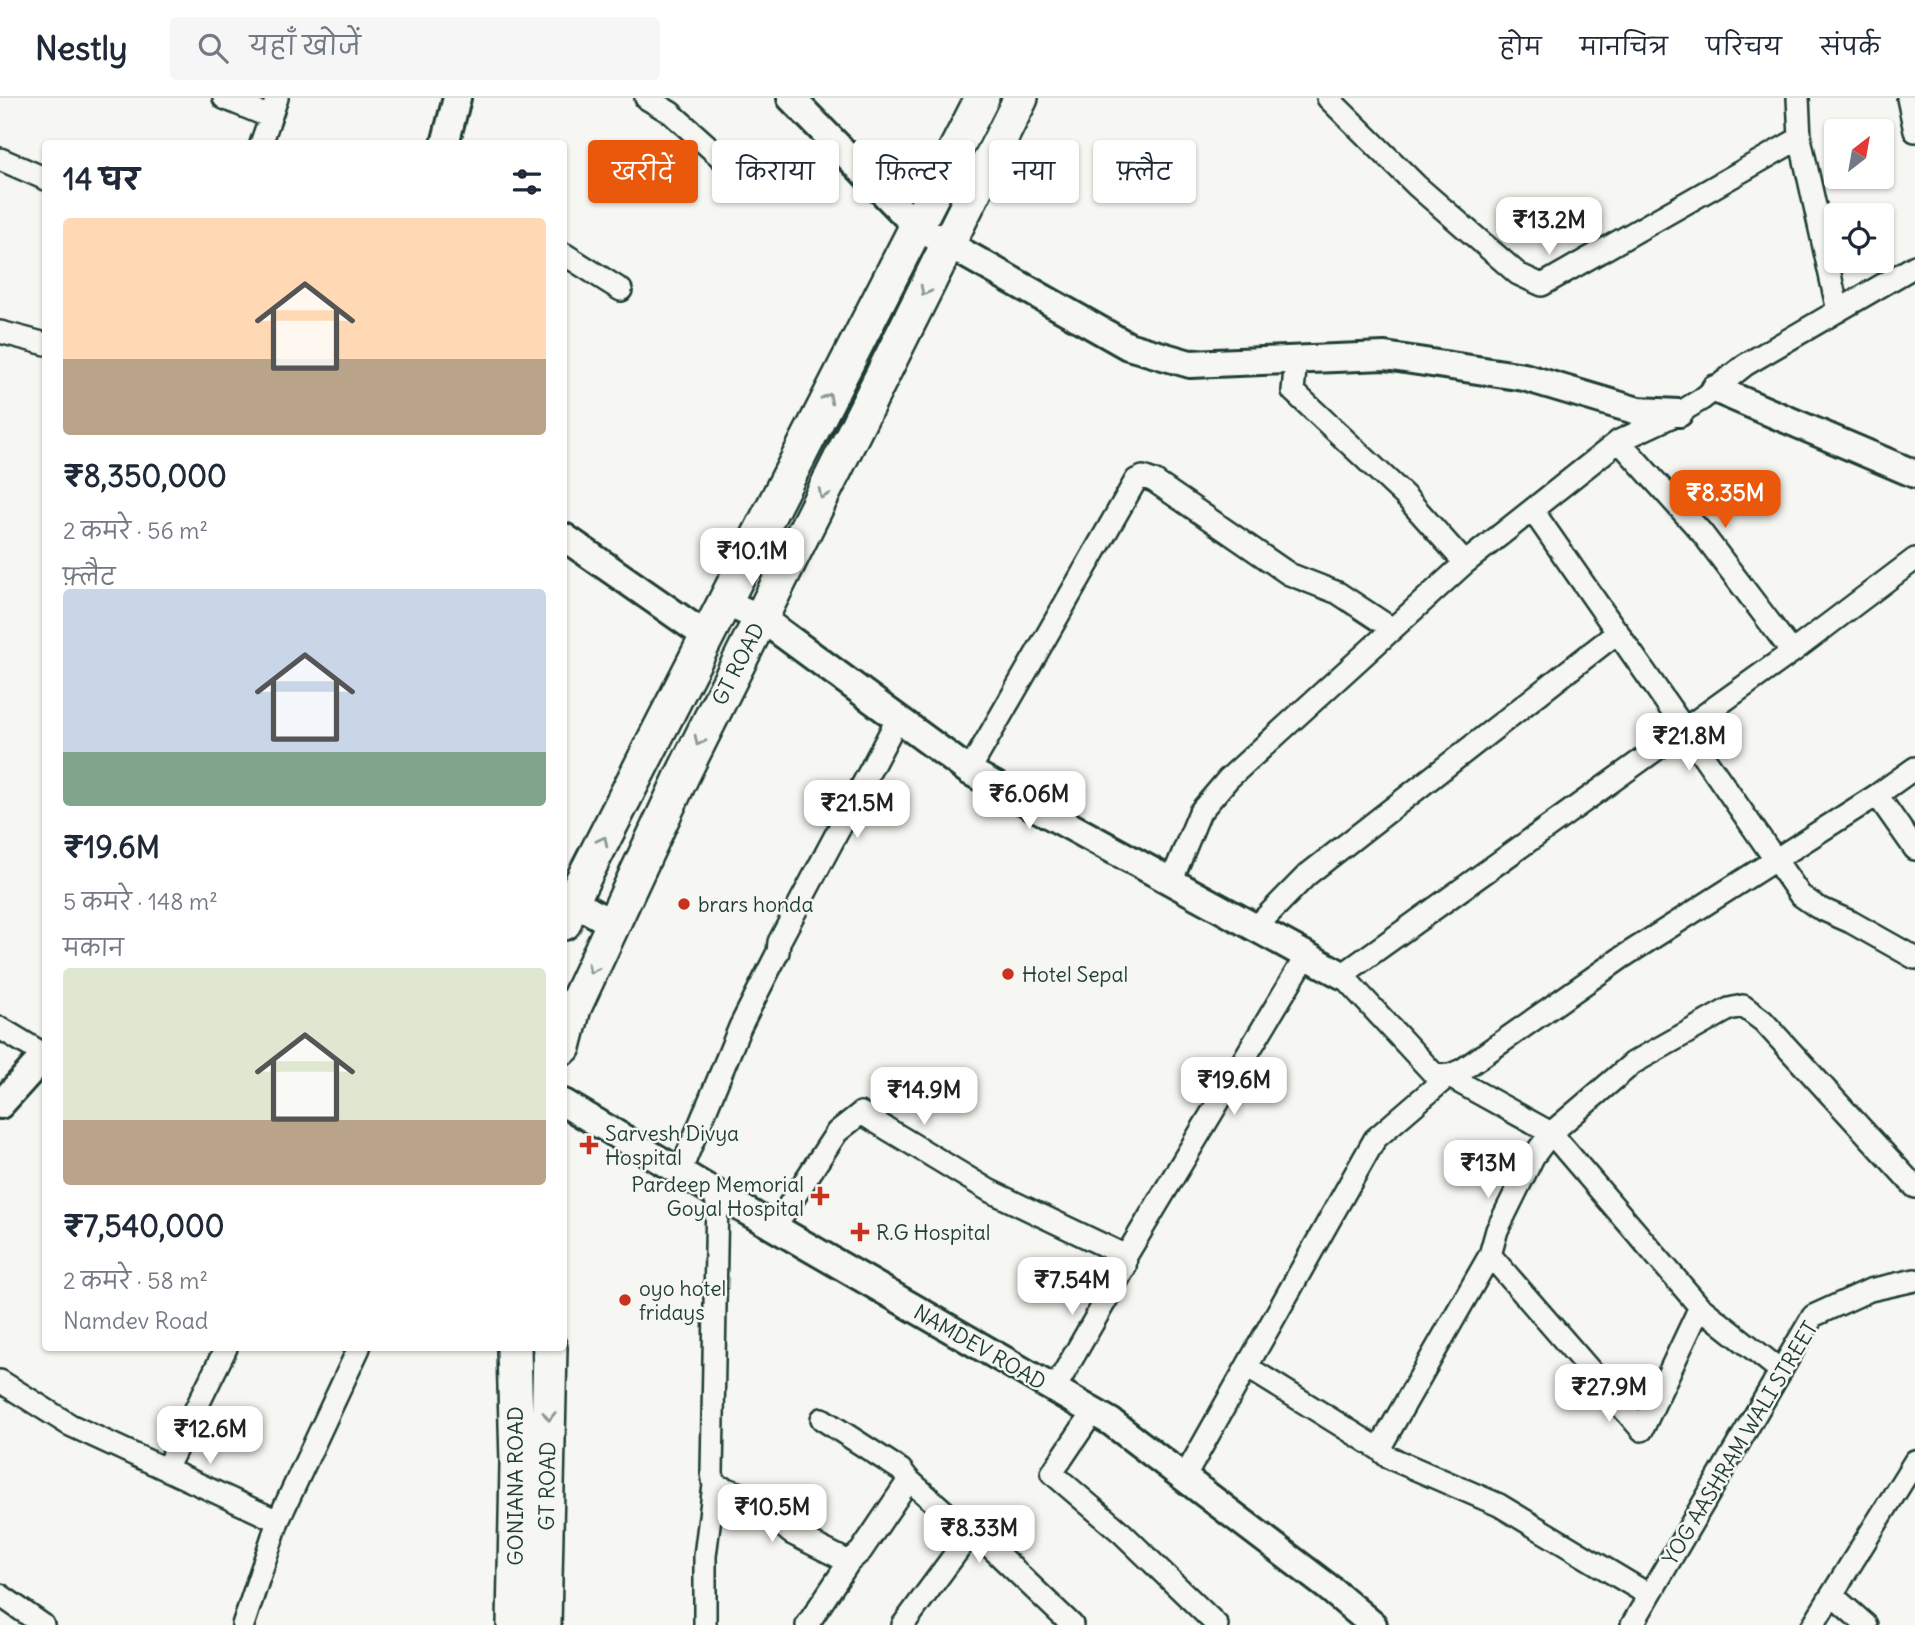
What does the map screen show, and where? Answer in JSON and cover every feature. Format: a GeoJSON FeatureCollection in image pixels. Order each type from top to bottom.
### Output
{"type":"FeatureCollection","features":[{"type":"Feature","properties":{"kind":"main road","name":"GT ROAD"},"geometry":{"type":"LineString","coordinates":[[567,905],[982,98]]}},
{"type":"Feature","properties":{"kind":"main road","name":"GT ROAD"},"geometry":{"type":"LineString","coordinates":[[567,1035],[574,1008],[683,774],[1021,98]]}},
{"type":"Feature","properties":{"kind":"main road","name":"GONIANA ROAD"},"geometry":{"type":"LineString","coordinates":[[514,1351],[517,1463],[514,1625]]}},
{"type":"Feature","properties":{"kind":"main road","name":"GT ROAD"},"geometry":{"type":"LineString","coordinates":[[544,1625],[550,1351]]}},
{"type":"Feature","properties":{"kind":"street"},"geometry":{"type":"LineString","coordinates":[[224,98],[274,108],[262,140]]}},
{"type":"Feature","properties":{"kind":"street"},"geometry":{"type":"LineString","coordinates":[[446,140],[457,98]]}},
{"type":"Feature","properties":{"kind":"street"},"geometry":{"type":"LineString","coordinates":[[646,98],[671,113],[712,150]]}},
{"type":"Feature","properties":{"kind":"street"},"geometry":{"type":"LineString","coordinates":[[791,98],[916,226],[1128,346],[1190,364],[1385,356],[1524,377],[1638,411],[1679,413]]}},
{"type":"Feature","properties":{"kind":"street"},"geometry":{"type":"LineString","coordinates":[[1328,98],[1437,204],[1518,274],[1542,285],[1800,138]]}},
{"type":"Feature","properties":{"kind":"street"},"geometry":{"type":"LineString","coordinates":[[1798,98],[1800,138],[1838,311]]}},
{"type":"Feature","properties":{"kind":"street"},"geometry":{"type":"LineString","coordinates":[[1908,98],[1915,131]]}},
{"type":"Feature","properties":{"kind":"street"},"geometry":{"type":"LineString","coordinates":[[0,159],[42,177]]}},
{"type":"Feature","properties":{"kind":"street"},"geometry":{"type":"LineString","coordinates":[[567,256],[621,290]]}},
{"type":"Feature","properties":{"kind":"street"},"geometry":{"type":"LineString","coordinates":[[1171,882],[1200,811],[1228,779],[1465,563],[1619,441],[1679,413],[1745,365],[1915,266]]}},
{"type":"Feature","properties":{"kind":"street"},"geometry":{"type":"LineString","coordinates":[[0,332],[42,343]]}},
{"type":"Feature","properties":{"kind":"street"},"geometry":{"type":"LineString","coordinates":[[1296,359],[1293,391],[1405,496],[1465,563]]}},
{"type":"Feature","properties":{"kind":"street"},"geometry":{"type":"LineString","coordinates":[[1715,388],[1915,474]]}},
{"type":"Feature","properties":{"kind":"street"},"geometry":{"type":"LineString","coordinates":[[1619,441],[1702,533],[1792,652]]}},
{"type":"Feature","properties":{"kind":"street"},"geometry":{"type":"LineString","coordinates":[[969,771],[1136,480],[1143,477],[1154,481],[1289,574],[1338,593],[1391,628]]}},
{"type":"Feature","properties":{"kind":"street"},"geometry":{"type":"LineString","coordinates":[[1533,511],[1800,895],[1808,902],[1851,922],[1915,958]]}},
{"type":"Feature","properties":{"kind":"street"},"geometry":{"type":"LineString","coordinates":[[567,539],[706,636]]}},
{"type":"Feature","properties":{"kind":"street"},"geometry":{"type":"LineString","coordinates":[[1342,975],[1792,652],[1915,559]]}},
{"type":"Feature","properties":{"kind":"street"},"geometry":{"type":"LineString","coordinates":[[724,602],[761,618],[969,771],[1342,975],[1433,1073],[1448,1076],[1550,1133],[1700,1307],[1781,1371]]}},
{"type":"Feature","properties":{"kind":"street"},"geometry":{"type":"LineString","coordinates":[[1255,928],[1307,875],[1618,632]]}},
{"type":"Feature","properties":{"kind":"street"},"geometry":{"type":"LineString","coordinates":[[680,1172],[740,1027],[778,952],[779,942],[898,719]]}},
{"type":"Feature","properties":{"kind":"street"},"geometry":{"type":"LineString","coordinates":[[1184,1478],[1376,1139],[1448,1076],[1462,1070],[1621,958],[1915,768]]}},
{"type":"Feature","properties":{"kind":"street"},"geometry":{"type":"LineString","coordinates":[[1877,795],[1915,849]]}},
{"type":"Feature","properties":{"kind":"street"},"geometry":{"type":"LineString","coordinates":[[567,907],[614,925]]}},
{"type":"Feature","properties":{"kind":"street"},"geometry":{"type":"LineString","coordinates":[[1054,1390],[1125,1267],[1126,1256],[1306,956]]}},
{"type":"Feature","properties":{"kind":"street"},"geometry":{"type":"LineString","coordinates":[[1379,1448],[1490,1255],[1497,1230],[1534,1157],[1550,1133],[1633,1063],[1729,1010],[1743,1006],[1763,1021],[1915,1187]]}},
{"type":"Feature","properties":{"kind":"street"},"geometry":{"type":"LineString","coordinates":[[0,1028],[42,1053]]}},
{"type":"Feature","properties":{"kind":"street"},"geometry":{"type":"LineString","coordinates":[[0,1105],[42,1058]]}},
{"type":"Feature","properties":{"kind":"street","name":"NAMDEV ROAD"},"geometry":{"type":"LineString","coordinates":[[567,1105],[774,1228],[1111,1422],[1329,1588],[1373,1625]]}},
{"type":"Feature","properties":{"kind":"street"},"geometry":{"type":"LineString","coordinates":[[774,1228],[838,1132],[861,1113],[990,1191],[1126,1256]]}},
{"type":"Feature","properties":{"kind":"street"},"geometry":{"type":"LineString","coordinates":[[705,1625],[705,1556],[715,1485],[712,1473],[717,1194]]}},
{"type":"Feature","properties":{"kind":"street"},"geometry":{"type":"LineString","coordinates":[[1490,1255],[1643,1430],[1700,1307]]}},
{"type":"Feature","properties":{"kind":"street","name":"YOG AASHRAM WALI STREET"},"geometry":{"type":"LineString","coordinates":[[1632,1625],[1813,1315],[1870,1290],[1915,1280]]}},
{"type":"Feature","properties":{"kind":"street"},"geometry":{"type":"LineString","coordinates":[[166,1469],[225,1351]]}},
{"type":"Feature","properties":{"kind":"street"},"geometry":{"type":"LineString","coordinates":[[243,1625],[278,1521],[358,1351]]}},
{"type":"Feature","properties":{"kind":"street"},"geometry":{"type":"LineString","coordinates":[[1247,1367],[1379,1448],[1388,1457],[1499,1505],[1649,1595]]}},
{"type":"Feature","properties":{"kind":"street"},"geometry":{"type":"LineString","coordinates":[[0,1381],[70,1425],[278,1521]]}},
{"type":"Feature","properties":{"kind":"street"},"geometry":{"type":"LineString","coordinates":[[1093,1412],[1052,1473],[1122,1533],[1217,1625]]}},
{"type":"Feature","properties":{"kind":"street"},"geometry":{"type":"LineString","coordinates":[[822,1419],[901,1470],[970,1534],[981,1538],[1072,1625]]}},
{"type":"Feature","properties":{"kind":"street"},"geometry":{"type":"LineString","coordinates":[[1813,1625],[1915,1461]]}},
{"type":"Feature","properties":{"kind":"street"},"geometry":{"type":"LineString","coordinates":[[807,1625],[909,1480]]}},
{"type":"Feature","properties":{"kind":"street"},"geometry":{"type":"LineString","coordinates":[[715,1485],[748,1496],[791,1532],[849,1562]]}},
{"type":"Feature","properties":{"kind":"street"},"geometry":{"type":"LineString","coordinates":[[903,1625],[970,1534]]}},
{"type":"Feature","properties":{"kind":"street"},"geometry":{"type":"LineString","coordinates":[[0,1595],[43,1625]]}},
{"type":"Feature","properties":{"kind":"street"},"geometry":{"type":"LineString","coordinates":[[1832,1595],[1866,1625]]}},
{"type":"Feature","properties":{"kind":"place","name":"brars honda"},"geometry":{"type":"Point","coordinates":[684,904]}},
{"type":"Feature","properties":{"kind":"place","name":"Hotel Sepal"},"geometry":{"type":"Point","coordinates":[1008,974]}},
{"type":"Feature","properties":{"kind":"place","name":"Sarvesh Divya Hospital"},"geometry":{"type":"Point","coordinates":[589,1145]}},
{"type":"Feature","properties":{"kind":"place","name":"Pardeep Memorial Goyal Hospital"},"geometry":{"type":"Point","coordinates":[820,1196]}},
{"type":"Feature","properties":{"kind":"place","name":"R.G Hospital"},"geometry":{"type":"Point","coordinates":[860,1232]}},
{"type":"Feature","properties":{"kind":"place","name":"oyo hotel fridays"},"geometry":{"type":"Point","coordinates":[625,1300]}}]}
